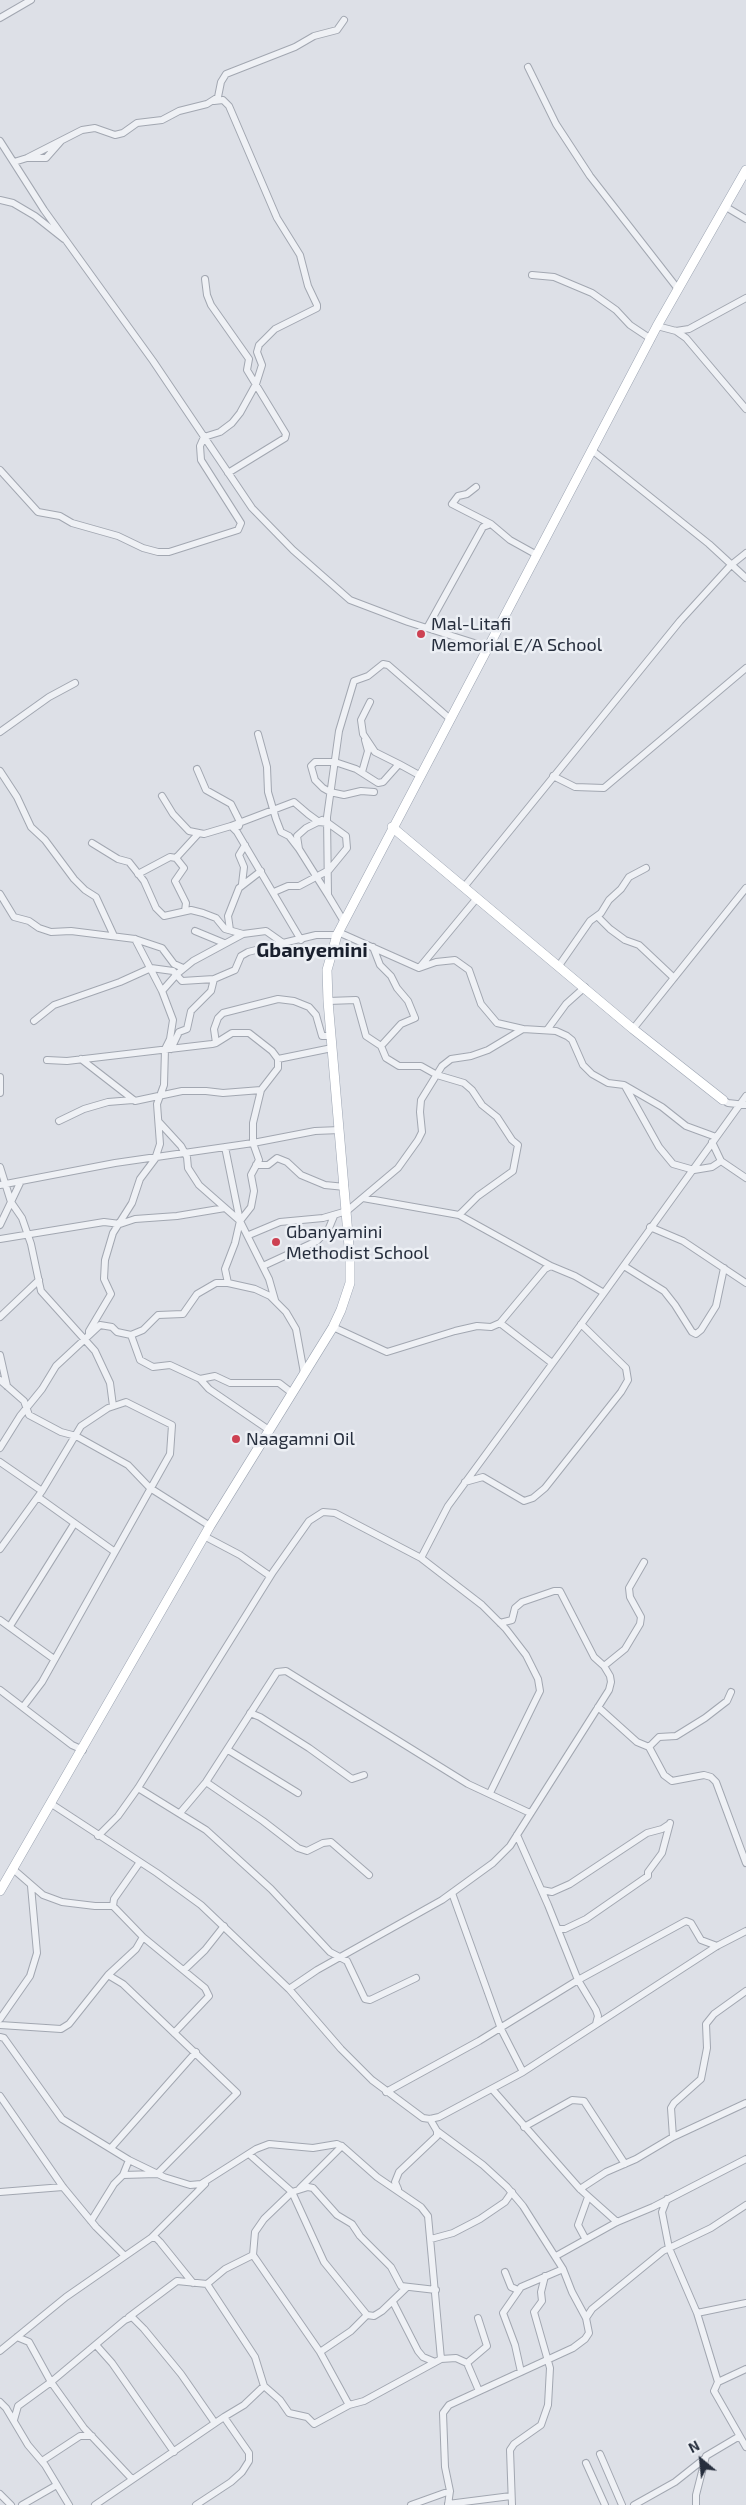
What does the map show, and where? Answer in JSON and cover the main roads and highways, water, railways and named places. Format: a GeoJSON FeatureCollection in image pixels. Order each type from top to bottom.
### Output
{"type":"FeatureCollection","features":[{"type":"Feature","properties":{"kind":"main road"},"geometry":{"type":"LineString","coordinates":[[0,1891],[50,1803],[83,1750],[204,1536],[333,1327],[345,1301],[350,1283],[347,1211],[328,1001],[328,970],[337,933],[448,718],[593,451],[657,326],[746,170]]}},
{"type":"Feature","properties":{"kind":"main road"},"geometry":{"type":"LineString","coordinates":[[392,827],[633,1029],[723,1100]]}},
{"type":"Feature","properties":{"kind":"place","name":"Mal-Litafi Memorial E/A School"},"geometry":{"type":"Point","coordinates":[421,634]}},
{"type":"Feature","properties":{"kind":"place","name":"Gbanyamini Methodist School"},"geometry":{"type":"Point","coordinates":[276,1242]}},
{"type":"Feature","properties":{"kind":"place","name":"Naagamni Oil"},"geometry":{"type":"Point","coordinates":[236,1439]}},
{"type":"Feature","properties":{"kind":"district","name":"Gbanyemini"},"geometry":{"type":"Point","coordinates":[312,950]}}]}
